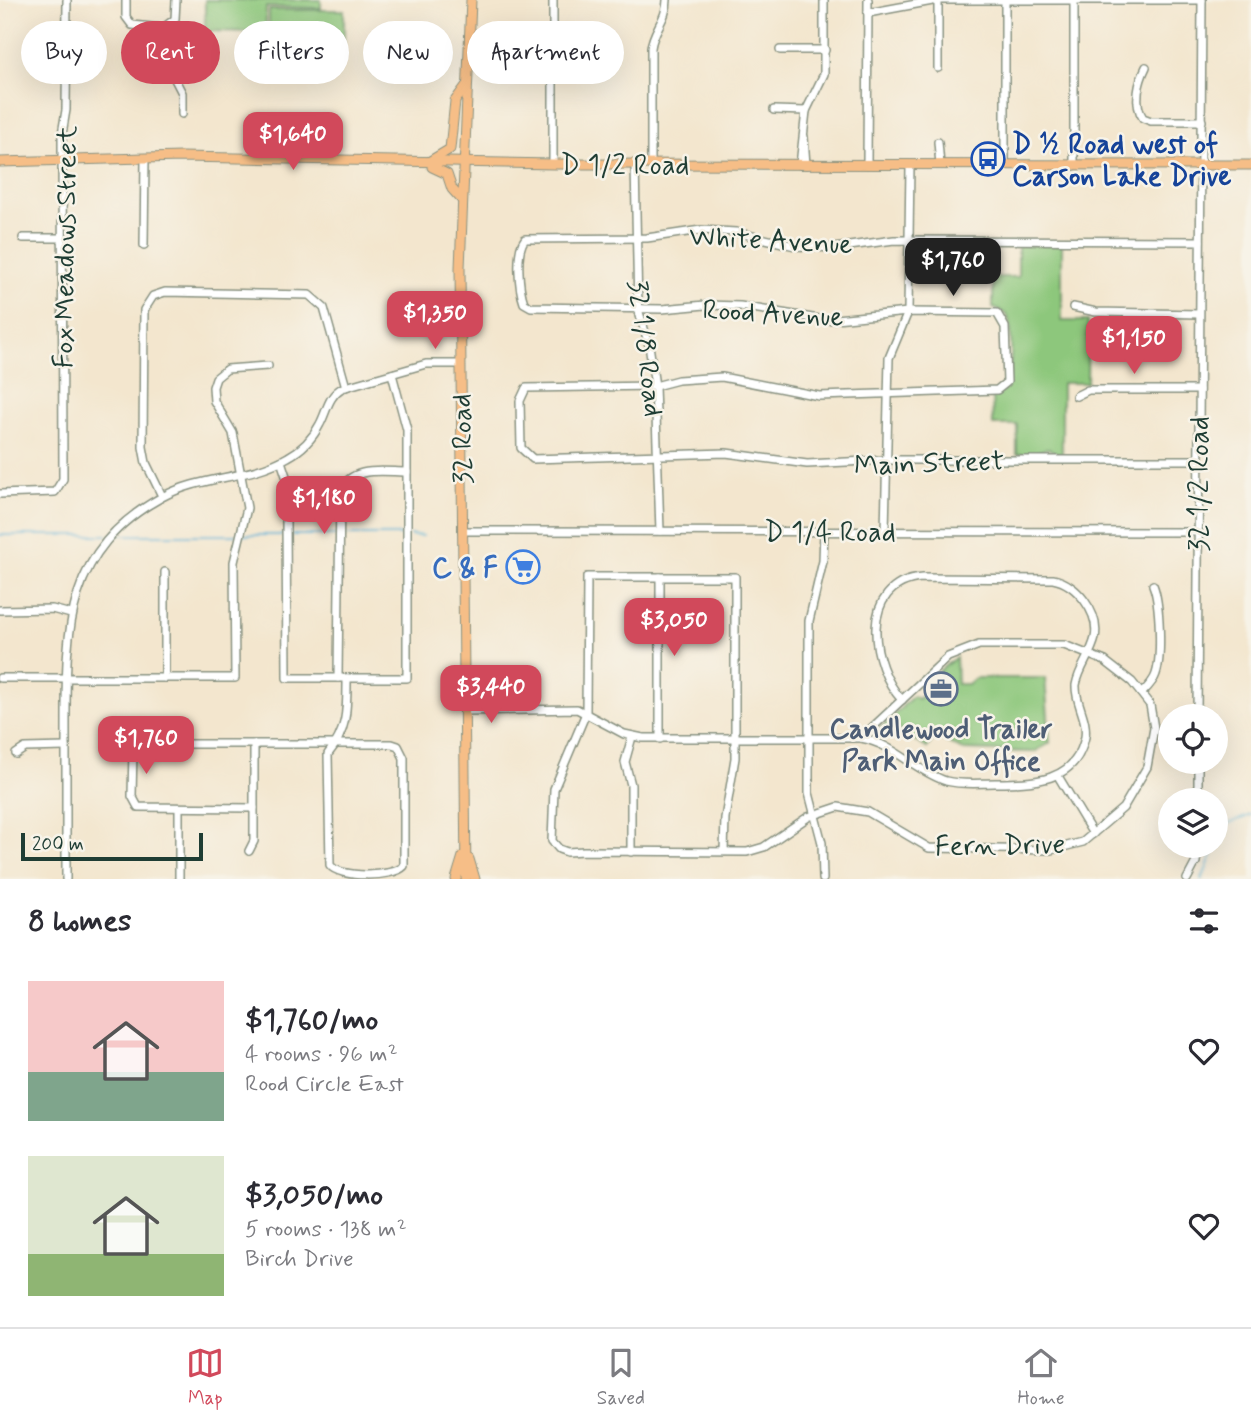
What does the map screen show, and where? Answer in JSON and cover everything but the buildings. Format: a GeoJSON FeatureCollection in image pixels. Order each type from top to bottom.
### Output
{"type":"FeatureCollection","features":[{"type":"Feature","properties":{"kind":"main road","name":"32 Road"},"geometry":{"type":"LineString","coordinates":[[466,879],[460,365],[463,163],[471,0]]}},
{"type":"Feature","properties":{"kind":"main road"},"geometry":{"type":"LineString","coordinates":[[428,163],[450,149],[455,101],[467,85]]}},
{"type":"Feature","properties":{"kind":"main road","name":"D 1/2 Road"},"geometry":{"type":"LineString","coordinates":[[0,162],[300,158],[428,163],[1251,166]]}},
{"type":"Feature","properties":{"kind":"main road"},"geometry":{"type":"LineString","coordinates":[[407,162],[416,167],[440,169],[447,174],[452,189],[462,200]]}},
{"type":"Feature","properties":{"kind":"main road"},"geometry":{"type":"LineString","coordinates":[[456,879],[466,847]]}},
{"type":"Feature","properties":{"kind":"main road"},"geometry":{"type":"LineString","coordinates":[[466,847],[475,879]]}},
{"type":"Feature","properties":{"kind":"street","name":"Fox Meadows Street"},"geometry":{"type":"LineString","coordinates":[[0,494],[55,492],[63,480],[62,134],[66,110],[67,0]]}},
{"type":"Feature","properties":{"kind":"street"},"geometry":{"type":"LineString","coordinates":[[126,0],[126,17],[129,21]]}},
{"type":"Feature","properties":{"kind":"street"},"geometry":{"type":"LineString","coordinates":[[172,21],[175,19],[176,0]]}},
{"type":"Feature","properties":{"kind":"street"},"geometry":{"type":"LineString","coordinates":[[553,0],[553,21]]}},
{"type":"Feature","properties":{"kind":"street"},"geometry":{"type":"LineString","coordinates":[[651,164],[651,48],[654,35],[665,16],[667,0]]}},
{"type":"Feature","properties":{"kind":"street"},"geometry":{"type":"LineString","coordinates":[[803,165],[806,111],[822,78],[825,50],[824,0]]}},
{"type":"Feature","properties":{"kind":"street"},"geometry":{"type":"LineString","coordinates":[[867,165],[868,0]]}},
{"type":"Feature","properties":{"kind":"street"},"geometry":{"type":"LineString","coordinates":[[868,13],[938,0],[1202,0]]}},
{"type":"Feature","properties":{"kind":"street"},"geometry":{"type":"LineString","coordinates":[[938,0],[938,68]]}},
{"type":"Feature","properties":{"kind":"street"},"geometry":{"type":"LineString","coordinates":[[1005,0],[1005,165]]}},
{"type":"Feature","properties":{"kind":"street"},"geometry":{"type":"LineString","coordinates":[[1074,0],[1074,166]]}},
{"type":"Feature","properties":{"kind":"street","name":"32 1/2 Road"},"geometry":{"type":"LineString","coordinates":[[1198,704],[1202,0]]}},
{"type":"Feature","properties":{"kind":"street"},"geometry":{"type":"LineString","coordinates":[[780,50],[825,50]]}},
{"type":"Feature","properties":{"kind":"street"},"geometry":{"type":"LineString","coordinates":[[1146,67],[1139,81],[1138,109],[1143,117],[1151,121],[1202,121]]}},
{"type":"Feature","properties":{"kind":"street"},"geometry":{"type":"LineString","coordinates":[[176,84],[181,93],[181,114]]}},
{"type":"Feature","properties":{"kind":"street"},"geometry":{"type":"LineString","coordinates":[[553,84],[553,164]]}},
{"type":"Feature","properties":{"kind":"street"},"geometry":{"type":"LineString","coordinates":[[774,110],[806,111]]}},
{"type":"Feature","properties":{"kind":"street"},"geometry":{"type":"LineString","coordinates":[[937,142],[940,165]]}},
{"type":"Feature","properties":{"kind":"street"},"geometry":{"type":"LineString","coordinates":[[144,245],[145,159]]}},
{"type":"Feature","properties":{"kind":"street","name":"32 1/8 Road"},"geometry":{"type":"LineString","coordinates":[[635,164],[638,309],[649,345],[655,386],[660,457],[660,531]]}},
{"type":"Feature","properties":{"kind":"street"},"geometry":{"type":"LineString","coordinates":[[886,531],[889,358],[908,312],[910,165]]}},
{"type":"Feature","properties":{"kind":"street","name":"White Avenue"},"geometry":{"type":"LineString","coordinates":[[525,239],[636,239],[701,230],[736,232],[812,247],[852,247],[909,240],[1200,241]]}},
{"type":"Feature","properties":{"kind":"street"},"geometry":{"type":"LineString","coordinates":[[23,238],[62,238]]}},
{"type":"Feature","properties":{"kind":"street","name":"Rood Avenue"},"geometry":{"type":"LineString","coordinates":[[525,239],[520,252],[524,303],[531,307],[638,309],[740,306],[825,320],[908,312],[997,313],[1005,327],[1007,382],[997,390],[887,392]]}},
{"type":"Feature","properties":{"kind":"street"},"geometry":{"type":"LineString","coordinates":[[162,496],[146,463],[143,447],[144,310],[153,296],[165,292],[219,292],[300,293],[313,297],[325,312],[346,387]]}},
{"type":"Feature","properties":{"kind":"street"},"geometry":{"type":"LineString","coordinates":[[1073,307],[1096,312],[1199,314]]}},
{"type":"Feature","properties":{"kind":"street"},"geometry":{"type":"LineString","coordinates":[[66,879],[66,646],[71,614],[82,581],[103,546],[133,516],[162,496],[191,484],[241,474],[281,461],[310,438],[331,397],[346,387],[426,364],[460,365]]}},
{"type":"Feature","properties":{"kind":"street"},"geometry":{"type":"LineString","coordinates":[[0,678],[235,678],[234,562],[247,514],[232,429],[214,401],[213,387],[216,379],[227,369],[268,366]]}},
{"type":"Feature","properties":{"kind":"street"},"geometry":{"type":"LineString","coordinates":[[281,461],[291,491],[286,519],[286,678],[407,678],[407,430],[392,374]]}},
{"type":"Feature","properties":{"kind":"street"},"geometry":{"type":"LineString","coordinates":[[655,386],[678,380],[722,377],[819,396],[887,392]]}},
{"type":"Feature","properties":{"kind":"street","name":"Main Street"},"geometry":{"type":"LineString","coordinates":[[655,386],[526,388],[520,401],[520,448],[533,459],[726,453],[807,464],[886,460],[1199,460]]}},
{"type":"Feature","properties":{"kind":"street"},"geometry":{"type":"LineString","coordinates":[[1076,396],[1088,390],[1199,390]]}},
{"type":"Feature","properties":{"kind":"street"},"geometry":{"type":"LineString","coordinates":[[254,808],[144,808],[135,805],[132,796],[131,753],[139,744],[287,745],[336,744],[392,744],[403,752],[405,860],[397,872],[340,873],[330,865],[328,754],[336,744],[346,719],[340,491],[347,479],[360,473],[407,472]]}},
{"type":"Feature","properties":{"kind":"street","name":"D 1/4 Road"},"geometry":{"type":"LineString","coordinates":[[462,531],[1198,532]]}},
{"type":"Feature","properties":{"kind":"street"},"geometry":{"type":"LineString","coordinates":[[823,879],[822,843],[809,793],[809,621],[823,561],[824,531]]}},
{"type":"Feature","properties":{"kind":"street"},"geometry":{"type":"LineString","coordinates":[[165,572],[165,678]]}},
{"type":"Feature","properties":{"kind":"street"},"geometry":{"type":"LineString","coordinates":[[586,713],[587,577],[735,577],[735,738],[733,783],[724,818],[724,852]]}},
{"type":"Feature","properties":{"kind":"street"},"geometry":{"type":"LineString","coordinates":[[660,577],[660,738]]}},
{"type":"Feature","properties":{"kind":"street"},"geometry":{"type":"LineString","coordinates":[[465,708],[567,707],[586,713],[632,737],[861,738],[880,742],[936,776],[953,782],[1030,783],[1058,776],[1075,760],[1084,740],[1085,720],[1075,690],[1079,673],[1090,654],[1094,626],[1081,595],[1066,583],[1048,578],[912,579],[897,586],[887,595],[877,618],[881,669],[902,700]]}},
{"type":"Feature","properties":{"kind":"street"},"geometry":{"type":"LineString","coordinates":[[861,738],[948,657],[970,646],[1064,645],[1105,661],[1143,692],[1152,682],[1157,668],[1158,596],[1153,585]]}},
{"type":"Feature","properties":{"kind":"street"},"geometry":{"type":"LineString","coordinates":[[0,610],[52,610],[71,614]]}},
{"type":"Feature","properties":{"kind":"street","name":"Fern Drive"},"geometry":{"type":"LineString","coordinates":[[586,713],[553,792],[552,838],[556,847],[567,852],[758,850],[816,815],[838,807],[859,809],[919,844],[943,850],[1064,849],[1093,834],[1124,808],[1147,767],[1154,720],[1143,692]]}},
{"type":"Feature","properties":{"kind":"street"},"geometry":{"type":"LineString","coordinates":[[631,852],[631,785],[625,762],[632,737]]}},
{"type":"Feature","properties":{"kind":"street"},"geometry":{"type":"LineString","coordinates":[[249,851],[254,841],[254,744]]}},
{"type":"Feature","properties":{"kind":"street"},"geometry":{"type":"LineString","coordinates":[[16,754],[25,748],[66,747]]}},
{"type":"Feature","properties":{"kind":"street"},"geometry":{"type":"LineString","coordinates":[[1058,776],[1093,834]]}},
{"type":"Feature","properties":{"kind":"street"},"geometry":{"type":"LineString","coordinates":[[179,808],[179,879]]}},
{"type":"Feature","properties":{"kind":"street"},"geometry":{"type":"LineString","coordinates":[[1187,879],[1197,858]]}},
{"type":"Feature","properties":{"kind":"green space"},"geometry":{"type":"Polygon","coordinates":[[[205,0],[321,0],[321,8],[266,7],[266,21],[234,21],[234,31],[220,31],[220,21],[205,21],[205,0]]]}},
{"type":"Feature","properties":{"kind":"green space"},"geometry":{"type":"Polygon","coordinates":[[[269,10],[344,10],[344,21],[269,21],[269,10]]]}},
{"type":"Feature","properties":{"kind":"green space"},"geometry":{"type":"Polygon","coordinates":[[[1018,245],[1062,245],[1062,321],[1088,321],[1087,383],[1062,383],[1062,455],[1047,448],[1034,454],[1017,454],[1017,425],[993,425],[992,394],[1003,391],[1006,385],[1011,342],[1007,316],[993,308],[993,277],[1018,277],[1018,245]]]}},
{"type":"Feature","properties":{"kind":"green space"},"geometry":{"type":"Polygon","coordinates":[[[956,657],[957,684],[968,684],[975,678],[1045,678],[1050,743],[1034,752],[963,750],[935,736],[927,748],[893,726],[885,738],[882,736],[881,728],[913,696],[918,699],[943,676],[939,671],[956,657]]]}},
{"type":"Feature","properties":{"kind":"waterway"},"geometry":{"type":"LineString","coordinates":[[0,535],[107,535]]}},
{"type":"Feature","properties":{"kind":"waterway"},"geometry":{"type":"LineString","coordinates":[[116,535],[236,535]]}},
{"type":"Feature","properties":{"kind":"waterway"},"geometry":{"type":"LineString","coordinates":[[242,535],[282,535]]}},
{"type":"Feature","properties":{"kind":"waterway"},"geometry":{"type":"LineString","coordinates":[[288,535],[338,535]]}},
{"type":"Feature","properties":{"kind":"waterway"},"geometry":{"type":"LineString","coordinates":[[344,535],[404,535]]}},
{"type":"Feature","properties":{"kind":"waterway"},"geometry":{"type":"LineString","coordinates":[[410,535],[423,536]]}},
{"type":"Feature","properties":{"kind":"waterway"},"geometry":{"type":"LineString","coordinates":[[1202,879],[1225,825],[1251,815]]}},
{"type":"Feature","properties":{"kind":"place","name":"D ½ Road west of Carson Lake Drive"},"geometry":{"type":"Point","coordinates":[988,159]}},
{"type":"Feature","properties":{"kind":"place","name":"C & F"},"geometry":{"type":"Point","coordinates":[523,567]}},
{"type":"Feature","properties":{"kind":"place","name":"Candlewood Trailer Park Main Office"},"geometry":{"type":"Point","coordinates":[941,689]}}]}
